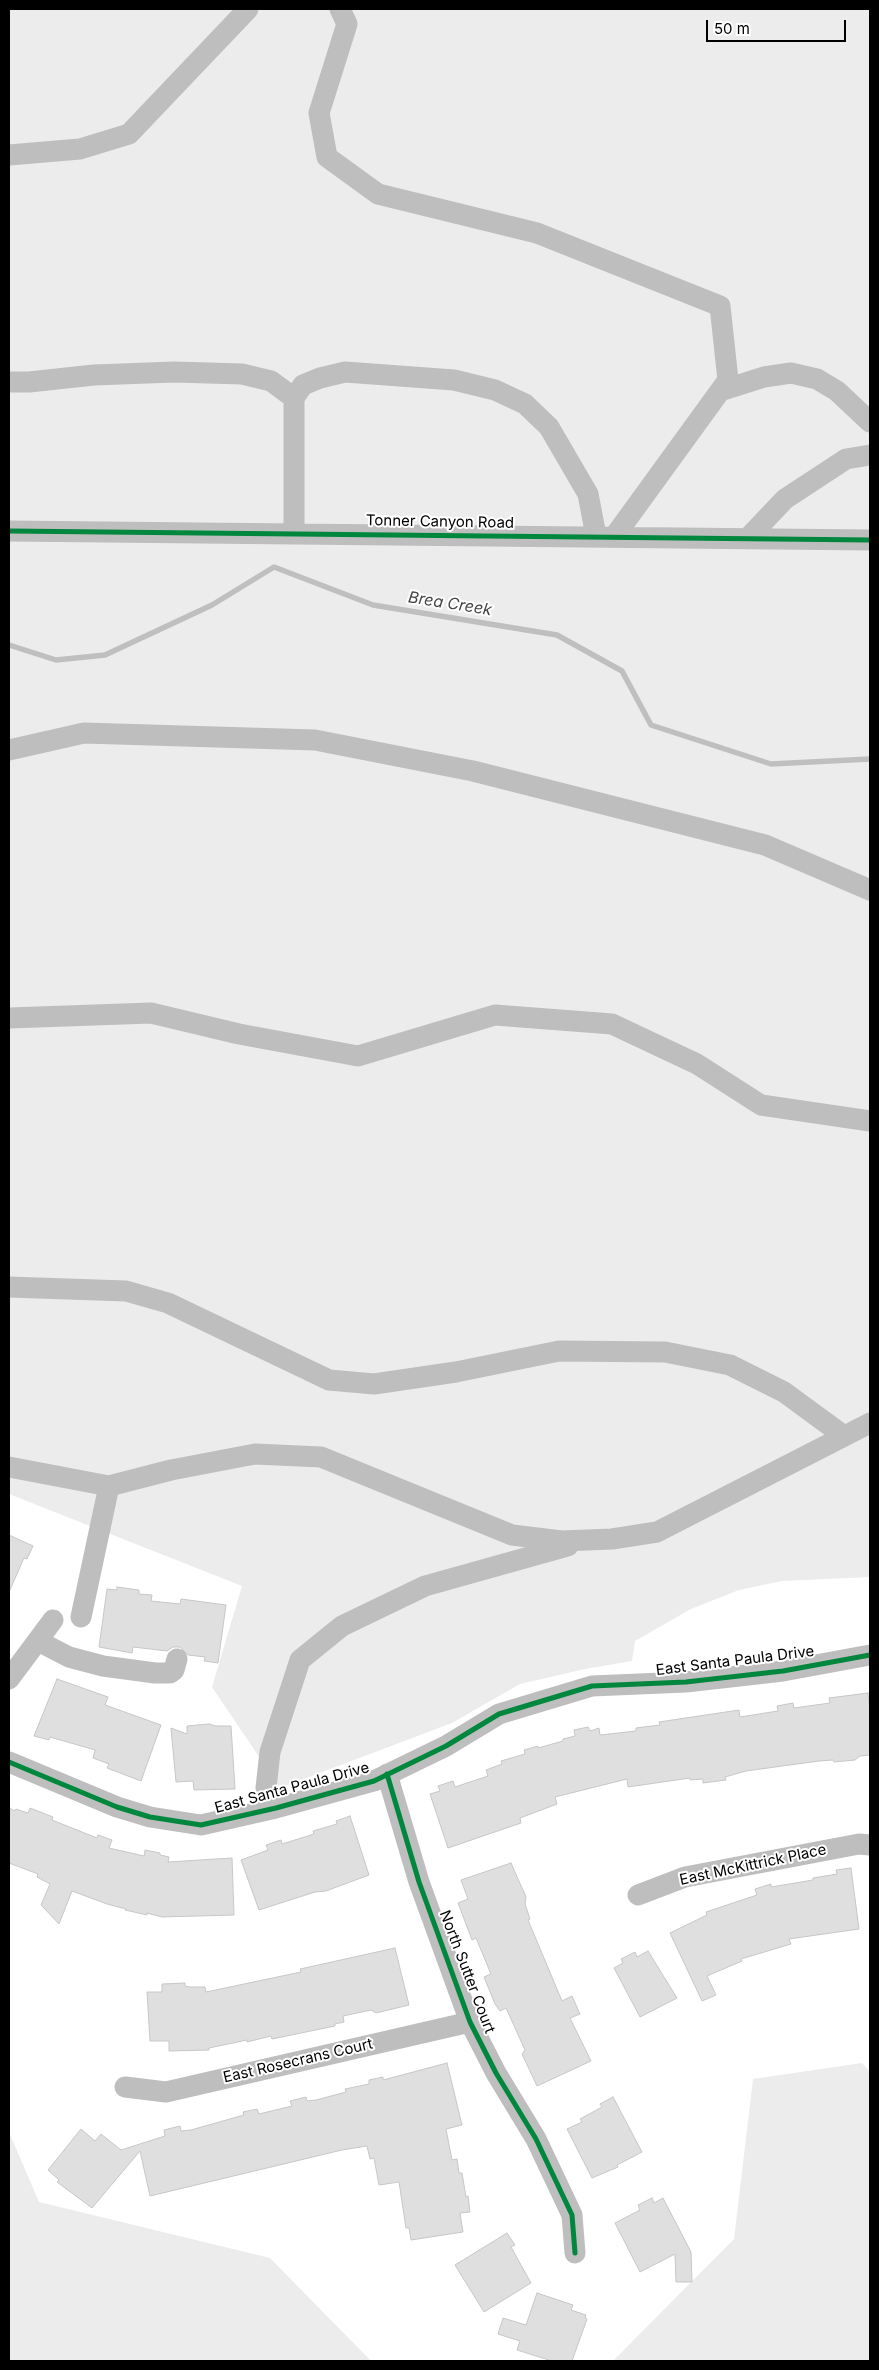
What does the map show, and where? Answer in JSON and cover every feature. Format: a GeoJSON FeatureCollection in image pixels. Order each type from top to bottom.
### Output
{"type":"FeatureCollection","features":[{"type":"Feature","properties":{"kind":"street"},"geometry":{"type":"LineString","coordinates":[[9,155],[80,149],[129,134],[248,9]]}},
{"type":"Feature","properties":{"kind":"street"},"geometry":{"type":"LineString","coordinates":[[294,533],[294,398],[303,385],[320,378],[345,372],[454,380],[495,390],[526,404],[549,427],[588,494],[605,536],[728,380],[720,306],[537,233],[378,194],[326,157],[319,113],[347,24],[340,9]]}},
{"type":"Feature","properties":{"kind":"street"},"geometry":{"type":"LineString","coordinates":[[9,382],[29,382],[94,375],[174,372],[242,374],[271,381],[294,398]]}},
{"type":"Feature","properties":{"kind":"street"},"geometry":{"type":"LineString","coordinates":[[720,391],[764,377],[791,373],[817,380],[836,392],[870,422]]}},
{"type":"Feature","properties":{"kind":"street"},"geometry":{"type":"LineString","coordinates":[[747,539],[785,499],[846,459],[870,455]]}},
{"type":"Feature","properties":{"kind":"street","name":"Tonner Canyon Road"},"geometry":{"type":"LineString","coordinates":[[9,531],[870,540]]}},
{"type":"Feature","properties":{"kind":"street"},"geometry":{"type":"LineString","coordinates":[[9,750],[84,733],[315,740],[473,771],[765,846],[870,890]]}},
{"type":"Feature","properties":{"kind":"street"},"geometry":{"type":"LineString","coordinates":[[9,1018],[151,1013],[239,1034],[358,1056],[495,1015],[612,1024],[697,1064],[761,1105],[870,1121]]}},
{"type":"Feature","properties":{"kind":"street"},"geometry":{"type":"LineString","coordinates":[[9,1287],[126,1291],[168,1303],[329,1380],[374,1384],[456,1372],[559,1351],[665,1352],[730,1365],[784,1392],[844,1436]]}},
{"type":"Feature","properties":{"kind":"street"},"geometry":{"type":"LineString","coordinates":[[9,1467],[110,1486],[171,1470],[255,1454],[321,1457],[512,1535],[562,1541],[612,1539],[657,1532],[870,1423]]}},
{"type":"Feature","properties":{"kind":"street"},"geometry":{"type":"LineString","coordinates":[[81,1617],[110,1486]]}},
{"type":"Feature","properties":{"kind":"street"},"geometry":{"type":"LineString","coordinates":[[266,1788],[270,1752],[300,1660],[342,1626],[425,1586],[587,1540]]}},
{"type":"Feature","properties":{"kind":"street"},"geometry":{"type":"LineString","coordinates":[[9,1679],[54,1620]]}},
{"type":"Feature","properties":{"kind":"street"},"geometry":{"type":"LineString","coordinates":[[38,1640],[69,1656],[103,1666],[155,1673],[170,1673],[174,1670],[177,1659]]}},
{"type":"Feature","properties":{"kind":"street","name":"East Santa Paula Drive"},"geometry":{"type":"LineString","coordinates":[[9,1762],[117,1807],[150,1817],[201,1825],[294,1803],[374,1781],[446,1746],[499,1714],[592,1686],[686,1682],[782,1671],[870,1655]]}},
{"type":"Feature","properties":{"kind":"street","name":"North Sutter Court"},"geometry":{"type":"LineString","coordinates":[[387,1774],[419,1882],[470,2022],[496,2073],[536,2139],[572,2215],[575,2253]]}},
{"type":"Feature","properties":{"kind":"street","name":"East McKittrick Place"},"geometry":{"type":"LineString","coordinates":[[638,1895],[685,1877],[859,1844],[870,1846]]}},
{"type":"Feature","properties":{"kind":"street","name":"East Rosecrans Court"},"geometry":{"type":"LineString","coordinates":[[125,2087],[166,2092],[470,2022]]}},
{"type":"Feature","properties":{"kind":"shaded area"},"geometry":{"type":"Polygon","coordinates":[[[9,9],[870,9],[870,1577],[782,1581],[739,1590],[691,1609],[635,1641],[632,1661],[585,1669],[520,1684],[452,1723],[280,1788],[212,1687],[242,1586],[9,1494],[9,9]]]}},
{"type":"Feature","properties":{"kind":"shaded area"},"geometry":{"type":"Polygon","coordinates":[[[862,2063],[870,2072],[870,2361],[613,2361],[734,2239],[753,2079],[862,2063]]]}},
{"type":"Feature","properties":{"kind":"shaded area"},"geometry":{"type":"Polygon","coordinates":[[[9,2132],[39,2202],[270,2258],[371,2361],[9,2361],[9,2132]]]}},
{"type":"Feature","properties":{"kind":"building"},"geometry":{"type":"Polygon","coordinates":[[[9,1535],[33,1546],[27,1559],[24,1558],[9,1592],[9,1535]]]}},
{"type":"Feature","properties":{"kind":"building"},"geometry":{"type":"Polygon","coordinates":[[[117,1587],[139,1590],[139,1594],[152,1595],[151,1601],[180,1604],[181,1599],[226,1605],[218,1663],[204,1661],[205,1657],[188,1655],[180,1647],[173,1647],[167,1651],[133,1647],[132,1653],[99,1647],[107,1589],[117,1590],[117,1587]]]}},
{"type":"Feature","properties":{"kind":"building"},"geometry":{"type":"Polygon","coordinates":[[[57,1679],[108,1697],[105,1705],[161,1725],[141,1781],[107,1768],[109,1764],[93,1758],[95,1750],[50,1737],[49,1740],[34,1736],[57,1679]]]}},
{"type":"Feature","properties":{"kind":"building"},"geometry":{"type":"Polygon","coordinates":[[[868,1693],[870,1755],[860,1756],[855,1760],[819,1761],[746,1771],[725,1777],[726,1780],[703,1783],[703,1779],[690,1780],[690,1778],[628,1787],[627,1779],[555,1797],[557,1804],[520,1818],[521,1823],[448,1848],[430,1794],[440,1791],[438,1786],[453,1781],[455,1787],[488,1776],[486,1770],[502,1764],[501,1761],[525,1754],[524,1750],[538,1746],[538,1748],[575,1736],[574,1730],[588,1727],[590,1731],[599,1728],[600,1735],[636,1731],[636,1728],[660,1725],[659,1722],[739,1710],[740,1717],[778,1711],[777,1706],[793,1703],[794,1708],[830,1703],[829,1698],[868,1693]]]}},
{"type":"Feature","properties":{"kind":"building"},"geometry":{"type":"Polygon","coordinates":[[[209,1724],[231,1726],[235,1789],[194,1790],[193,1781],[176,1782],[171,1728],[187,1734],[187,1726],[209,1724]]]}},
{"type":"Feature","properties":{"kind":"building"},"geometry":{"type":"Polygon","coordinates":[[[9,1808],[28,1813],[30,1808],[53,1817],[52,1820],[97,1838],[98,1835],[112,1840],[109,1848],[144,1856],[145,1850],[160,1853],[160,1855],[169,1857],[168,1862],[232,1858],[234,1915],[162,1917],[147,1913],[147,1915],[125,1910],[72,1891],[59,1924],[41,1905],[50,1884],[37,1877],[38,1874],[9,1863],[9,1808]]]}},
{"type":"Feature","properties":{"kind":"building"},"geometry":{"type":"Polygon","coordinates":[[[350,1816],[369,1875],[326,1891],[315,1892],[259,1910],[241,1860],[268,1850],[266,1845],[281,1840],[282,1844],[314,1834],[313,1831],[337,1824],[336,1821],[350,1816]]]}},
{"type":"Feature","properties":{"kind":"building"},"geometry":{"type":"Polygon","coordinates":[[[511,1863],[526,1897],[525,1904],[530,1919],[528,1920],[562,2001],[572,1996],[580,2014],[570,2018],[591,2061],[537,2086],[522,2054],[525,2050],[506,2008],[500,2011],[495,2004],[484,1977],[491,1974],[476,1938],[472,1940],[458,1903],[468,1899],[461,1880],[511,1863]]]}},
{"type":"Feature","properties":{"kind":"building"},"geometry":{"type":"Polygon","coordinates":[[[851,1868],[859,1929],[789,1939],[791,1944],[741,1959],[742,1961],[707,1976],[716,1995],[702,2001],[670,1933],[707,1915],[706,1912],[757,1895],[755,1889],[771,1884],[771,1887],[813,1880],[813,1878],[837,1874],[836,1870],[851,1868]]]}},
{"type":"Feature","properties":{"kind":"building"},"geometry":{"type":"Polygon","coordinates":[[[395,1948],[409,2005],[376,2013],[371,2010],[343,2016],[344,2022],[335,2024],[335,2026],[272,2039],[271,2036],[247,2042],[247,2040],[209,2048],[209,2050],[169,2051],[169,2041],[150,2041],[147,1992],[162,1992],[162,1984],[185,1983],[185,1986],[190,1987],[205,1987],[206,1992],[301,1972],[300,1969],[395,1948]]]}},
{"type":"Feature","properties":{"kind":"building"},"geometry":{"type":"Polygon","coordinates":[[[648,1951],[677,1998],[640,2017],[614,1968],[623,1963],[621,1959],[635,1952],[637,1957],[648,1951]]]}},
{"type":"Feature","properties":{"kind":"building"},"geometry":{"type":"Polygon","coordinates":[[[447,2063],[462,2125],[446,2129],[452,2160],[457,2159],[459,2173],[462,2173],[466,2197],[468,2196],[470,2212],[460,2213],[463,2232],[411,2240],[409,2228],[406,2228],[399,2182],[379,2185],[374,2158],[370,2159],[367,2146],[342,2150],[150,2196],[140,2151],[92,2208],[57,2182],[59,2180],[48,2170],[81,2129],[95,2141],[101,2134],[121,2150],[165,2136],[164,2130],[180,2126],[181,2131],[191,2130],[244,2115],[243,2112],[257,2109],[259,2114],[292,2106],[290,2101],[306,2097],[307,2101],[316,2100],[346,2092],[345,2089],[369,2084],[369,2080],[383,2077],[383,2080],[447,2063]]]}},
{"type":"Feature","properties":{"kind":"building"},"geometry":{"type":"Polygon","coordinates":[[[613,2097],[642,2152],[617,2165],[618,2167],[592,2178],[567,2129],[582,2122],[580,2119],[602,2107],[600,2104],[613,2097]]]}},
{"type":"Feature","properties":{"kind":"building"},"geometry":{"type":"Polygon","coordinates":[[[652,2198],[654,2203],[663,2198],[691,2252],[692,2282],[676,2282],[675,2254],[640,2272],[615,2223],[640,2210],[638,2205],[652,2198]]]}},
{"type":"Feature","properties":{"kind":"building"},"geometry":{"type":"Polygon","coordinates":[[[507,2233],[515,2245],[511,2247],[531,2283],[484,2312],[455,2265],[507,2233]]]}},
{"type":"Feature","properties":{"kind":"building"},"geometry":{"type":"Polygon","coordinates":[[[537,2293],[573,2305],[571,2310],[586,2315],[585,2318],[587,2319],[572,2361],[552,2361],[517,2350],[520,2341],[498,2334],[503,2318],[526,2325],[537,2293]]]}},
{"type":"Feature","properties":{"kind":"waterway","name":"Brea Creek"},"geometry":{"type":"LineString","coordinates":[[9,645],[56,660],[105,655],[212,605],[274,567],[373,605],[557,635],[622,671],[651,725],[771,764],[870,759]]}},
{"type":"Feature","properties":{"kind":"cycle path"},"geometry":{"type":"LineString","coordinates":[[9,531],[870,540]]}},
{"type":"Feature","properties":{"kind":"cycle path"},"geometry":{"type":"LineString","coordinates":[[9,1762],[117,1807],[150,1817],[201,1825],[276,1808],[374,1781],[446,1746],[499,1714],[592,1686],[686,1682],[783,1671],[870,1655]]}},
{"type":"Feature","properties":{"kind":"cycle path"},"geometry":{"type":"LineString","coordinates":[[387,1774],[419,1882],[470,2022],[496,2073],[536,2139],[572,2215],[575,2253]]}}]}
